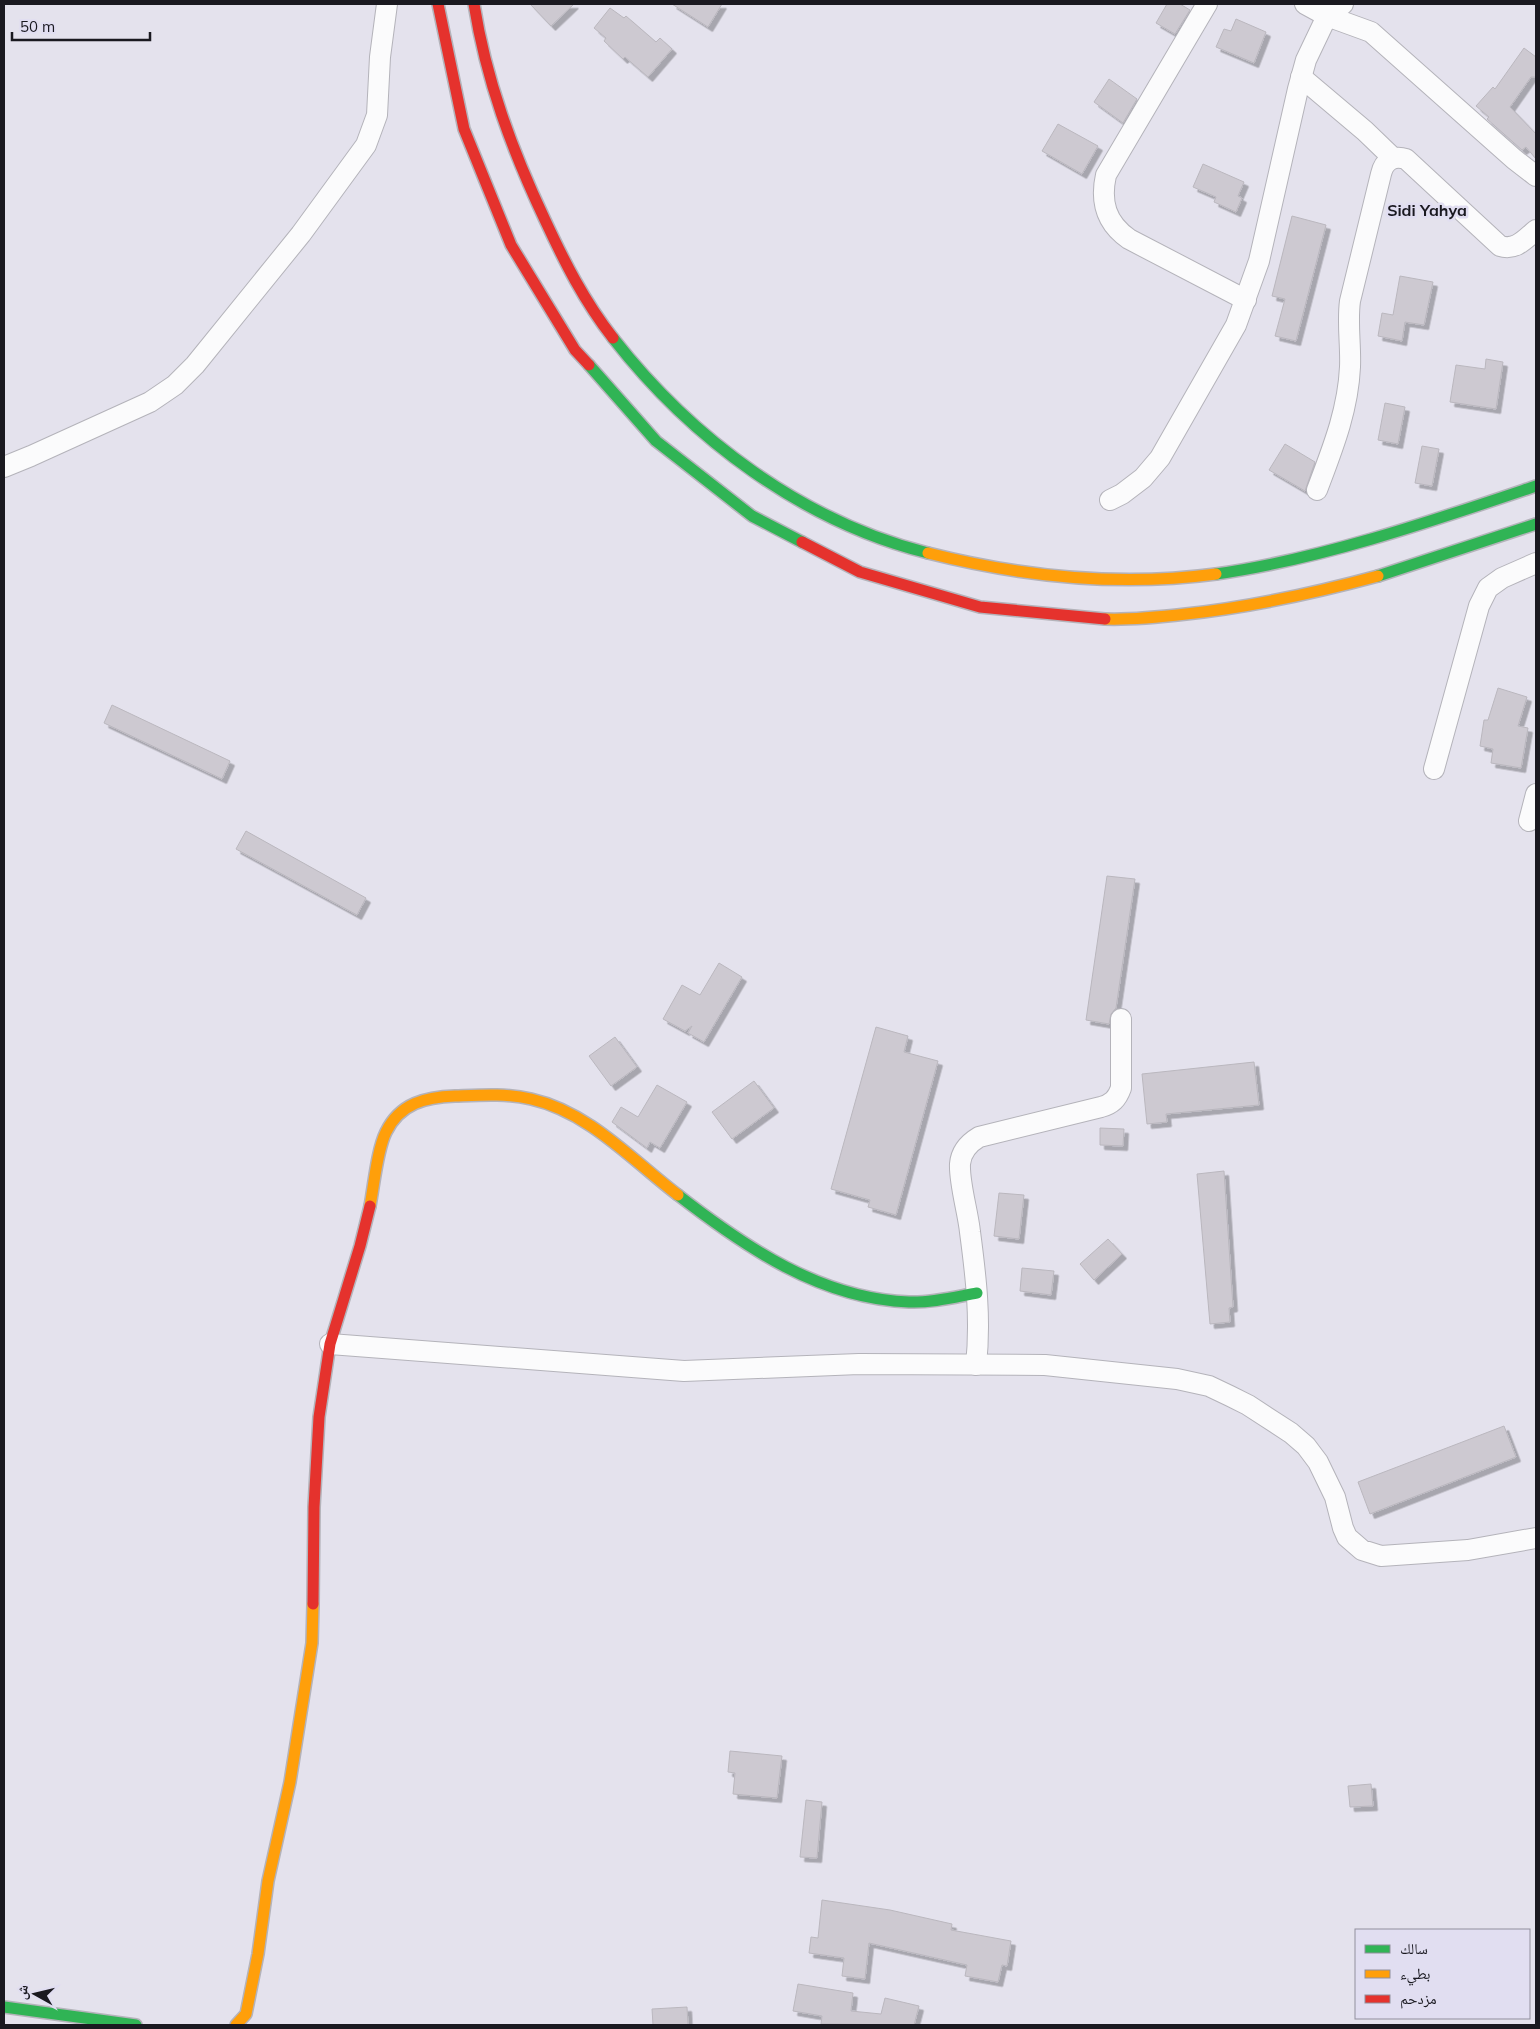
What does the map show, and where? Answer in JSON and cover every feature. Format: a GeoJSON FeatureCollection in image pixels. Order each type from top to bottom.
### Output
{"type":"FeatureCollection","features":[{"type":"Feature","properties":{"kind":"main road"},"geometry":{"type":"LineString","coordinates":[[438,4],[450,77],[474,162],[508,244],[553,320],[603,386],[629,415],[679,462],[750,515],[820,554],[898,586],[980,607],[1064,618],[1149,618],[1235,609],[1369,579],[1457,552],[1536,524]]}},
{"type":"Feature","properties":{"kind":"main road"},"geometry":{"type":"LineString","coordinates":[[474,4],[483,54],[494,94],[523,171],[568,268],[609,332],[636,366],[666,398],[731,455],[804,503],[845,523],[922,551],[974,565],[1064,578],[1147,580],[1230,572],[1270,565],[1447,516],[1536,486]]}},
{"type":"Feature","properties":{"kind":"main road"},"geometry":{"type":"LineString","coordinates":[[236,2025],[246,2014],[258,1954],[268,1880],[290,1782],[312,1643],[314,1507],[320,1409],[330,1344],[360,1246],[382,1142],[386,1131],[400,1112],[420,1100],[432,1098],[505,1095],[524,1097],[566,1109],[587,1122],[723,1229],[775,1262],[826,1285],[854,1294],[908,1302],[936,1300],[977,1293]]}},
{"type":"Feature","properties":{"kind":"main road"},"geometry":{"type":"LineString","coordinates":[[4,2008],[136,2025]]}},
{"type":"Feature","properties":{"kind":"street"},"geometry":{"type":"LineString","coordinates":[[4,466],[31,456],[150,402],[175,385],[196,365],[301,234],[366,145],[377,115],[380,57],[388,4]]}},
{"type":"Feature","properties":{"kind":"street"},"geometry":{"type":"LineString","coordinates":[[1207,4],[1106,175],[1103,190],[1104,205],[1109,219],[1118,232],[1128,239],[1246,300]]}},
{"type":"Feature","properties":{"kind":"street"},"geometry":{"type":"LineString","coordinates":[[1305,4],[1327,16],[1371,32],[1514,159],[1536,176]]}},
{"type":"Feature","properties":{"kind":"street"},"geometry":{"type":"LineString","coordinates":[[1110,500],[1122,494],[1143,478],[1160,458],[1236,325],[1259,260],[1301,76],[1314,41],[1327,16],[1343,4]]}},
{"type":"Feature","properties":{"kind":"street"},"geometry":{"type":"LineString","coordinates":[[1301,76],[1369,135],[1392,158]]}},
{"type":"Feature","properties":{"kind":"street"},"geometry":{"type":"LineString","coordinates":[[1317,490],[1342,421],[1348,394],[1350,367],[1349,311],[1354,280],[1383,167],[1392,158],[1406,159],[1500,246],[1506,248],[1517,246],[1536,230]]}},
{"type":"Feature","properties":{"kind":"street"},"geometry":{"type":"LineString","coordinates":[[1434,769],[1479,606],[1488,588],[1502,578],[1536,563]]}},
{"type":"Feature","properties":{"kind":"street"},"geometry":{"type":"LineString","coordinates":[[1529,821],[1536,794]]}},
{"type":"Feature","properties":{"kind":"street"},"geometry":{"type":"LineString","coordinates":[[976,1365],[979,1319],[977,1293],[960,1165],[966,1148],[979,1137],[987,1134],[1112,1103],[1121,1088],[1121,1019]]}},
{"type":"Feature","properties":{"kind":"street"},"geometry":{"type":"LineString","coordinates":[[330,1344],[684,1371],[859,1364],[1045,1365],[1177,1379],[1208,1386],[1248,1404],[1291,1433],[1306,1446],[1328,1479],[1347,1537],[1362,1550],[1381,1556],[1468,1550],[1536,1538]]}},
{"type":"Feature","properties":{"kind":"building"},"geometry":{"type":"Polygon","coordinates":[[[530,4],[574,4],[551,26],[530,4]]]}},
{"type":"Feature","properties":{"kind":"building"},"geometry":{"type":"Polygon","coordinates":[[[672,4],[722,4],[708,27],[672,4]]]}},
{"type":"Feature","properties":{"kind":"building"},"geometry":{"type":"Polygon","coordinates":[[[1167,4],[1180,4],[1190,10],[1175,34],[1156,23],[1167,4]]]}},
{"type":"Feature","properties":{"kind":"building"},"geometry":{"type":"Polygon","coordinates":[[[610,8],[624,18],[626,16],[656,42],[660,38],[672,49],[648,77],[625,57],[623,59],[604,41],[606,38],[594,28],[610,8]]]}},
{"type":"Feature","properties":{"kind":"building"},"geometry":{"type":"Polygon","coordinates":[[[1236,19],[1266,32],[1254,63],[1216,47],[1224,29],[1231,31],[1236,19]]]}},
{"type":"Feature","properties":{"kind":"building"},"geometry":{"type":"Polygon","coordinates":[[[1524,48],[1536,57],[1536,77],[1531,77],[1510,107],[1536,134],[1536,159],[1526,147],[1522,150],[1487,119],[1489,117],[1476,106],[1493,87],[1495,89],[1524,48]]]}},
{"type":"Feature","properties":{"kind":"building"},"geometry":{"type":"Polygon","coordinates":[[[1109,79],[1137,99],[1123,123],[1094,102],[1109,79]]]}},
{"type":"Feature","properties":{"kind":"building"},"geometry":{"type":"Polygon","coordinates":[[[1058,124],[1098,146],[1082,174],[1042,151],[1058,124]]]}},
{"type":"Feature","properties":{"kind":"building"},"geometry":{"type":"Polygon","coordinates":[[[1203,164],[1244,182],[1238,196],[1242,198],[1236,212],[1214,202],[1216,197],[1193,187],[1203,164]]]}},
{"type":"Feature","properties":{"kind":"building"},"geometry":{"type":"Polygon","coordinates":[[[1292,216],[1326,225],[1296,341],[1275,336],[1285,299],[1272,296],[1292,216]]]}},
{"type":"Feature","properties":{"kind":"building"},"geometry":{"type":"Polygon","coordinates":[[[1400,276],[1433,282],[1424,325],[1405,322],[1402,341],[1378,336],[1382,313],[1393,315],[1400,276]]]}},
{"type":"Feature","properties":{"kind":"building"},"geometry":{"type":"Polygon","coordinates":[[[1486,359],[1503,362],[1496,409],[1450,402],[1456,365],[1485,369],[1486,359]]]}},
{"type":"Feature","properties":{"kind":"building"},"geometry":{"type":"Polygon","coordinates":[[[1385,403],[1405,407],[1398,444],[1378,440],[1385,403]]]}},
{"type":"Feature","properties":{"kind":"building"},"geometry":{"type":"Polygon","coordinates":[[[1285,444],[1315,462],[1305,491],[1269,470],[1285,444]]]}},
{"type":"Feature","properties":{"kind":"building"},"geometry":{"type":"Polygon","coordinates":[[[1422,446],[1439,449],[1432,486],[1415,483],[1422,446]]]}},
{"type":"Feature","properties":{"kind":"building"},"geometry":{"type":"Polygon","coordinates":[[[1498,688],[1527,697],[1518,726],[1528,728],[1521,768],[1491,763],[1493,749],[1480,746],[1484,720],[1488,720],[1498,688]]]}},
{"type":"Feature","properties":{"kind":"building"},"geometry":{"type":"Polygon","coordinates":[[[112,705],[230,761],[222,779],[104,723],[112,705]]]}},
{"type":"Feature","properties":{"kind":"building"},"geometry":{"type":"Polygon","coordinates":[[[246,831],[366,898],[357,915],[236,849],[246,831]]]}},
{"type":"Feature","properties":{"kind":"building"},"geometry":{"type":"Polygon","coordinates":[[[1107,876],[1135,879],[1116,1008],[1111,1014],[1109,1024],[1086,1020],[1107,876]]]}},
{"type":"Feature","properties":{"kind":"building"},"geometry":{"type":"Polygon","coordinates":[[[719,963],[742,977],[704,1042],[688,1033],[692,1026],[685,1031],[663,1019],[682,985],[700,995],[719,963]]]}},
{"type":"Feature","properties":{"kind":"building"},"geometry":{"type":"Polygon","coordinates":[[[876,1027],[908,1036],[904,1052],[938,1061],[896,1215],[868,1207],[870,1200],[831,1189],[876,1027]]]}},
{"type":"Feature","properties":{"kind":"building"},"geometry":{"type":"Polygon","coordinates":[[[615,1037],[637,1067],[611,1086],[589,1056],[615,1037]]]}},
{"type":"Feature","properties":{"kind":"building"},"geometry":{"type":"Polygon","coordinates":[[[1254,1062],[1259,1105],[1166,1114],[1167,1122],[1147,1124],[1142,1074],[1254,1062]]]}},
{"type":"Feature","properties":{"kind":"building"},"geometry":{"type":"Polygon","coordinates":[[[754,1081],[774,1108],[732,1139],[712,1112],[754,1081]]]}},
{"type":"Feature","properties":{"kind":"building"},"geometry":{"type":"Polygon","coordinates":[[[657,1085],[687,1102],[660,1148],[650,1142],[647,1148],[612,1122],[621,1107],[638,1117],[657,1085]]]}},
{"type":"Feature","properties":{"kind":"building"},"geometry":{"type":"Polygon","coordinates":[[[1100,1128],[1124,1129],[1123,1146],[1100,1145],[1100,1128]]]}},
{"type":"Feature","properties":{"kind":"building"},"geometry":{"type":"Polygon","coordinates":[[[1224,1171],[1233,1307],[1229,1308],[1230,1322],[1210,1324],[1197,1174],[1224,1171]]]}},
{"type":"Feature","properties":{"kind":"building"},"geometry":{"type":"Polygon","coordinates":[[[999,1193],[1024,1195],[1019,1239],[994,1236],[999,1193]]]}},
{"type":"Feature","properties":{"kind":"building"},"geometry":{"type":"Polygon","coordinates":[[[1108,1239],[1122,1254],[1094,1280],[1080,1264],[1108,1239]]]}},
{"type":"Feature","properties":{"kind":"building"},"geometry":{"type":"Polygon","coordinates":[[[1022,1268],[1054,1271],[1051,1295],[1020,1291],[1022,1268]]]}},
{"type":"Feature","properties":{"kind":"building"},"geometry":{"type":"Polygon","coordinates":[[[1504,1426],[1516,1457],[1370,1514],[1358,1482],[1504,1426]]]}},
{"type":"Feature","properties":{"kind":"building"},"geometry":{"type":"Polygon","coordinates":[[[730,1751],[782,1756],[777,1798],[733,1794],[735,1773],[728,1772],[730,1751]]]}},
{"type":"Feature","properties":{"kind":"building"},"geometry":{"type":"Polygon","coordinates":[[[1371,1784],[1373,1806],[1350,1807],[1348,1786],[1371,1784]]]}},
{"type":"Feature","properties":{"kind":"building"},"geometry":{"type":"Polygon","coordinates":[[[806,1800],[822,1802],[817,1858],[800,1857],[806,1800]]]}},
{"type":"Feature","properties":{"kind":"building"},"geometry":{"type":"Polygon","coordinates":[[[822,1900],[890,1910],[952,1924],[951,1930],[1011,1941],[1007,1966],[1002,1965],[998,1982],[965,1976],[967,1965],[869,1943],[865,1979],[842,1976],[844,1958],[809,1953],[811,1937],[818,1938],[822,1900]]]}},
{"type":"Feature","properties":{"kind":"building"},"geometry":{"type":"Polygon","coordinates":[[[798,1984],[853,1993],[851,2011],[881,2014],[885,1998],[919,2006],[914,2025],[821,2024],[822,2016],[793,2011],[798,1984]]]}},
{"type":"Feature","properties":{"kind":"building"},"geometry":{"type":"Polygon","coordinates":[[[687,2007],[688,2025],[653,2025],[652,2009],[687,2007]]]}},
{"type":"Feature","properties":{"kind":"traffic: fast"},"geometry":{"type":"LineString","coordinates":[[613,338],[644,375],[678,409],[714,442],[753,471],[794,498],[837,520],[882,539],[928,553]]}},
{"type":"Feature","properties":{"kind":"traffic: fast"},"geometry":{"type":"LineString","coordinates":[[589,365],[656,441],[752,516],[802,542]]}},
{"type":"Feature","properties":{"kind":"traffic: fast"},"geometry":{"type":"LineString","coordinates":[[1216,574],[1297,559],[1337,549],[1418,525],[1536,486]]}},
{"type":"Feature","properties":{"kind":"traffic: fast"},"geometry":{"type":"LineString","coordinates":[[1378,576],[1536,524]]}},
{"type":"Feature","properties":{"kind":"traffic: fast"},"geometry":{"type":"LineString","coordinates":[[678,1195],[757,1251],[815,1281],[845,1291],[877,1299],[909,1302],[935,1301],[977,1293]]}},
{"type":"Feature","properties":{"kind":"traffic: fast"},"geometry":{"type":"LineString","coordinates":[[4,2007],[136,2025]]}},
{"type":"Feature","properties":{"kind":"traffic: slow"},"geometry":{"type":"LineString","coordinates":[[928,553],[999,568],[1071,577],[1143,580],[1216,574]]}},
{"type":"Feature","properties":{"kind":"traffic: slow"},"geometry":{"type":"LineString","coordinates":[[1105,619],[1156,617],[1210,611],[1307,594],[1378,576]]}},
{"type":"Feature","properties":{"kind":"traffic: slow"},"geometry":{"type":"LineString","coordinates":[[370,1206],[383,1139],[392,1122],[399,1114],[406,1108],[424,1100],[474,1095],[522,1097],[552,1105],[591,1126],[678,1195]]}},
{"type":"Feature","properties":{"kind":"traffic: slow"},"geometry":{"type":"LineString","coordinates":[[236,2025],[246,2014],[258,1954],[268,1881],[290,1782],[312,1643],[313,1604]]}},
{"type":"Feature","properties":{"kind":"traffic: jam"},"geometry":{"type":"LineString","coordinates":[[438,4],[464,129],[511,245],[575,350],[589,365]]}},
{"type":"Feature","properties":{"kind":"traffic: jam"},"geometry":{"type":"LineString","coordinates":[[474,4],[493,87],[511,141],[567,266],[593,310],[613,338]]}},
{"type":"Feature","properties":{"kind":"traffic: jam"},"geometry":{"type":"LineString","coordinates":[[802,542],[860,572],[980,607],[1105,619]]}},
{"type":"Feature","properties":{"kind":"traffic: jam"},"geometry":{"type":"LineString","coordinates":[[313,1604],[314,1507],[319,1417],[330,1344],[360,1246],[370,1206]]}},
{"type":"Feature","properties":{"kind":"district","name":"Sidi Yahya"},"geometry":{"type":"Point","coordinates":[1427,210]}}]}
